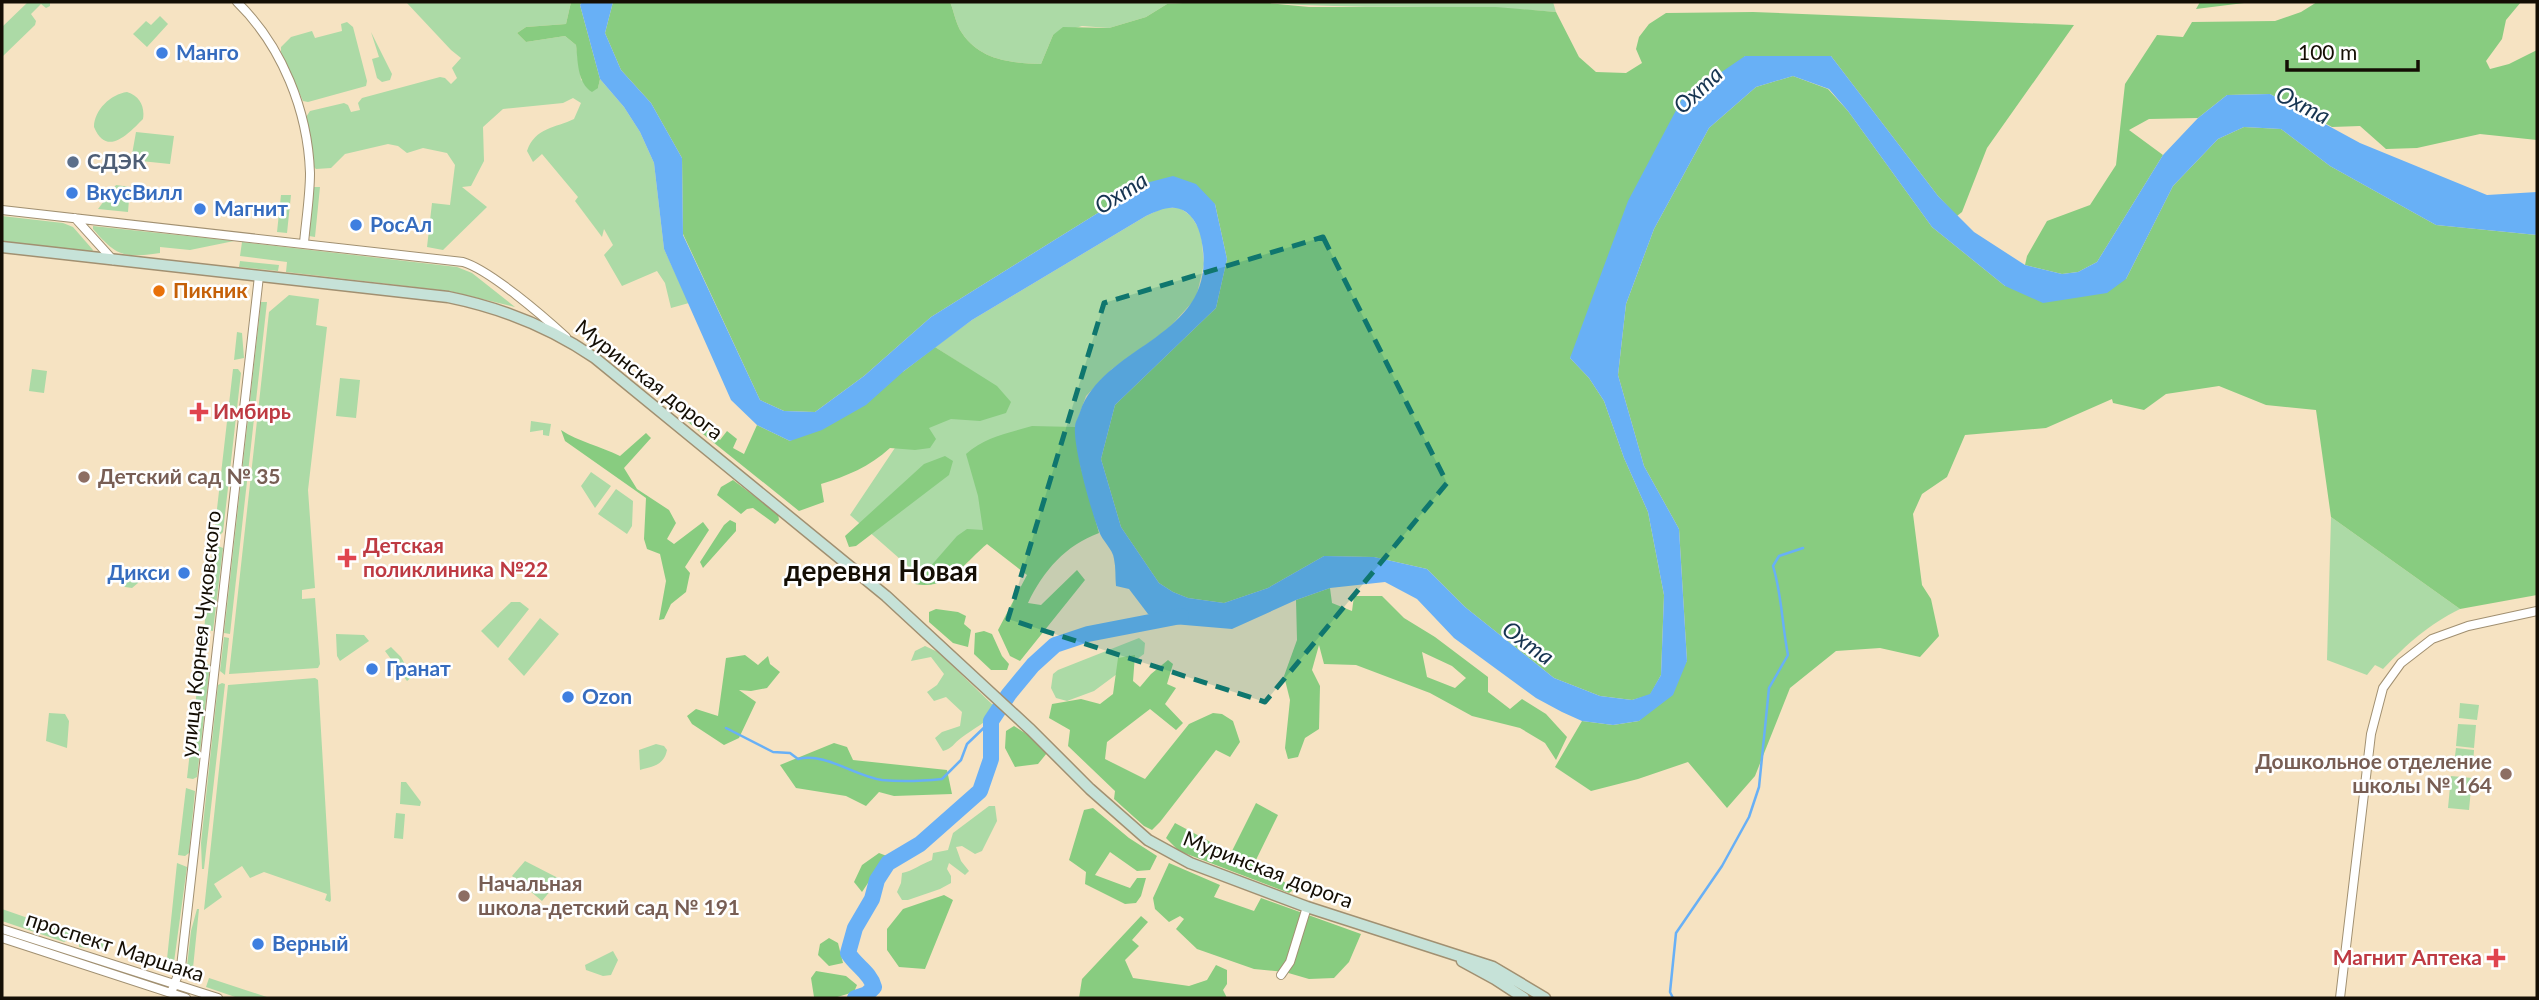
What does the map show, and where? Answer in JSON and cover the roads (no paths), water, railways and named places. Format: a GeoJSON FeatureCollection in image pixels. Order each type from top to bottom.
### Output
{"type":"FeatureCollection","features":[{"type":"Feature","properties":{"kind":"street"},"geometry":{"type":"LineString","coordinates":[[237,2],[273,45],[300,109],[310,174],[304,243]]}},
{"type":"Feature","properties":{"kind":"street"},"geometry":{"type":"LineString","coordinates":[[2,210],[470,264],[548,320],[569,340]]}},
{"type":"Feature","properties":{"kind":"street"},"geometry":{"type":"LineString","coordinates":[[75,218],[113,260]]}},
{"type":"Feature","properties":{"kind":"street","name":"Муринская дорога"},"geometry":{"type":"LineString","coordinates":[[2,247],[459,299],[512,314],[569,340],[878,589],[1031,730],[1090,789],[1148,840],[1190,863],[1307,907],[1493,967],[1545,998]]}},
{"type":"Feature","properties":{"kind":"street","name":"улица Корнея Чуковского"},"geometry":{"type":"LineString","coordinates":[[171,993],[181,967],[259,276]]}},
{"type":"Feature","properties":{"kind":"street"},"geometry":{"type":"LineString","coordinates":[[2340,998],[2371,734],[2383,688],[2401,663],[2432,639],[2468,626],[2537,611]]}},
{"type":"Feature","properties":{"kind":"street"},"geometry":{"type":"LineString","coordinates":[[1281,975],[1290,962],[1307,907]]}},
{"type":"Feature","properties":{"kind":"street","name":"проспект Маршака"},"geometry":{"type":"LineString","coordinates":[[2,929],[218,998]]}},
{"type":"Feature","properties":{"kind":"street","name":"проспект Маршака"},"geometry":{"type":"LineString","coordinates":[[2,937],[186,998]]}},
{"type":"Feature","properties":{"kind":"street","name":"Муринская дорога"},"geometry":{"type":"LineString","coordinates":[[1450,954],[1524,998]]}},
{"type":"Feature","properties":{"kind":"water","name":"Охта"},"geometry":{"type":"Polygon","coordinates":[[[582,2],[613,2],[605,33],[621,70],[651,103],[682,158],[683,235],[760,400],[784,411],[815,412],[864,376],[931,317],[1146,183],[1173,176],[1196,184],[1215,204],[1227,259],[1216,308],[1115,405],[1101,459],[1121,527],[1159,583],[1188,598],[1224,603],[1268,588],[1324,556],[1374,557],[1427,569],[1465,607],[1554,678],[1600,696],[1632,700],[1650,694],[1661,675],[1664,595],[1648,512],[1624,458],[1604,401],[1589,378],[1570,358],[1628,201],[1682,99],[1745,56],[1831,56],[1938,196],[1974,232],[2025,265],[2062,274],[2078,272],[2097,262],[2163,155],[2198,118],[2227,95],[2270,94],[2360,143],[2487,195],[2537,192],[2537,235],[2436,225],[2330,166],[2281,129],[2244,127],[2218,139],[2173,186],[2126,279],[2107,293],[2043,303],[2005,286],[1932,227],[1829,89],[1793,76],[1756,87],[1709,128],[1654,229],[1626,304],[1618,375],[1644,466],[1679,529],[1687,661],[1673,695],[1639,721],[1613,725],[1582,721],[1536,698],[1454,638],[1417,599],[1385,582],[1330,588],[1232,629],[1173,624],[1148,614],[1129,589],[1116,586],[1113,555],[1099,531],[1083,479],[1075,425],[1093,389],[1111,370],[1175,322],[1191,303],[1202,279],[1203,250],[1196,224],[1181,209],[1166,208],[1146,216],[972,320],[904,371],[866,405],[822,430],[790,441],[757,425],[731,400],[664,249],[654,163],[640,132],[624,107],[600,79],[580,5],[582,2]]]}},
{"type":"Feature","properties":{"kind":"waterway"},"geometry":{"type":"LineString","coordinates":[[1673,998],[1670,992],[1676,933],[1722,866],[1749,817],[1759,787],[1769,688],[1788,655],[1773,566],[1779,556],[1803,548]]}},
{"type":"Feature","properties":{"kind":"waterway"},"geometry":{"type":"LineString","coordinates":[[855,998],[867,994],[874,987],[869,977],[848,953],[855,928],[872,899],[877,880],[888,863],[920,844],[980,791],[991,759],[991,721],[1033,665],[1055,645],[1088,634],[1181,616]]}},
{"type":"Feature","properties":{"kind":"waterway"},"geometry":{"type":"LineString","coordinates":[[726,728],[773,752],[790,753],[798,759],[819,759],[871,778],[912,781],[942,779],[961,760],[967,744],[991,721]]}},
{"type":"Feature","properties":{"kind":"place","name":"Манго"},"geometry":{"type":"Point","coordinates":[162,53]}},
{"type":"Feature","properties":{"kind":"place","name":"СДЭК"},"geometry":{"type":"Point","coordinates":[73,162]}},
{"type":"Feature","properties":{"kind":"place","name":"ВкусВилл"},"geometry":{"type":"Point","coordinates":[72,193]}},
{"type":"Feature","properties":{"kind":"place","name":"Магнит"},"geometry":{"type":"Point","coordinates":[200,209]}},
{"type":"Feature","properties":{"kind":"place","name":"РосАл"},"geometry":{"type":"Point","coordinates":[356,225]}},
{"type":"Feature","properties":{"kind":"place","name":"Пикник"},"geometry":{"type":"Point","coordinates":[159,291]}},
{"type":"Feature","properties":{"kind":"place","name":"Имбирь"},"geometry":{"type":"Point","coordinates":[199,412]}},
{"type":"Feature","properties":{"kind":"place","name":"Детский сад № 35"},"geometry":{"type":"Point","coordinates":[84,477]}},
{"type":"Feature","properties":{"kind":"place","name":"Детская поликлиника №22"},"geometry":{"type":"Point","coordinates":[347,558]}},
{"type":"Feature","properties":{"kind":"place","name":"Дикси"},"geometry":{"type":"Point","coordinates":[184,573]}},
{"type":"Feature","properties":{"kind":"place","name":"Гранат"},"geometry":{"type":"Point","coordinates":[372,669]}},
{"type":"Feature","properties":{"kind":"place","name":"Ozon"},"geometry":{"type":"Point","coordinates":[568,697]}},
{"type":"Feature","properties":{"kind":"place","name":"Дошкольное отделение школы № 164"},"geometry":{"type":"Point","coordinates":[2506,774]}},
{"type":"Feature","properties":{"kind":"place","name":"Начальная школа-детский сад № 191"},"geometry":{"type":"Point","coordinates":[464,896]}},
{"type":"Feature","properties":{"kind":"place","name":"Верный"},"geometry":{"type":"Point","coordinates":[258,944]}},
{"type":"Feature","properties":{"kind":"place","name":"Магнит Аптека"},"geometry":{"type":"Point","coordinates":[2496,958]}},
{"type":"Feature","properties":{"kind":"district","name":"деревня Новая"},"geometry":{"type":"Point","coordinates":[881,571]}}]}
